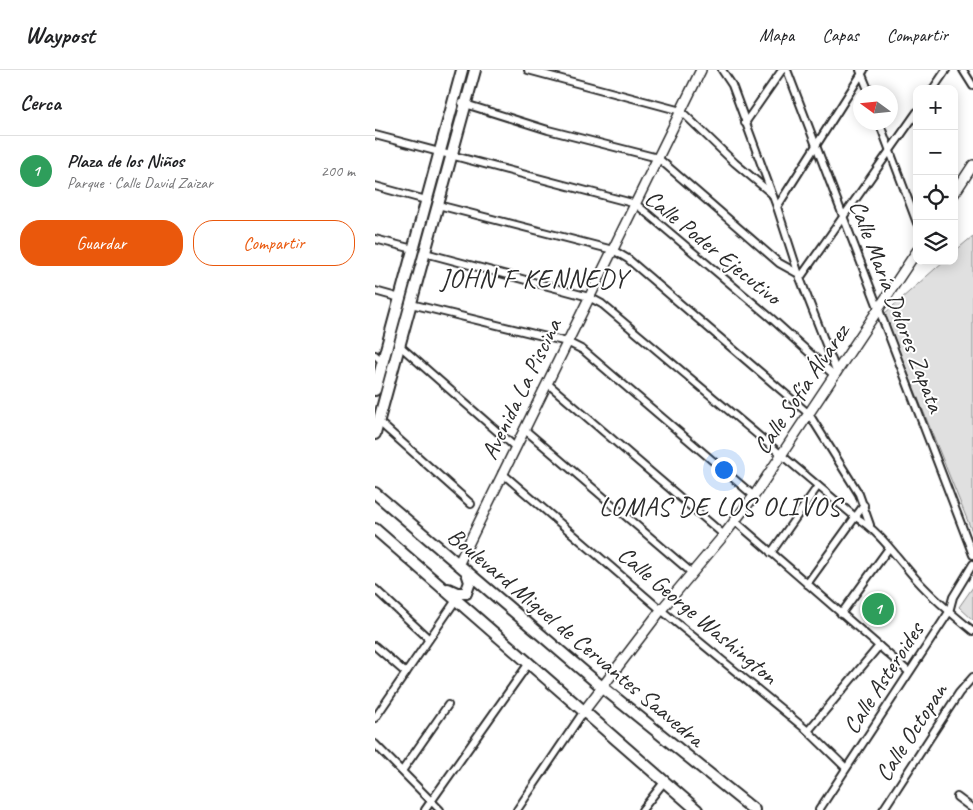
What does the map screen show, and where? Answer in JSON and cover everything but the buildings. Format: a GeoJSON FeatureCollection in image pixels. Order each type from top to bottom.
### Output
{"type":"FeatureCollection","features":[{"type":"Feature","properties":{"kind":"main road"},"geometry":{"type":"LineString","coordinates":[[375,390],[379,359],[401,298],[462,70]]}},
{"type":"Feature","properties":{"kind":"main road"},"geometry":{"type":"LineString","coordinates":[[375,434],[475,70]]}},
{"type":"Feature","properties":{"kind":"main road","name":"Boulevard Miguel de Cervantes Saavedra"},"geometry":{"type":"LineString","coordinates":[[375,493],[602,687],[753,810]]}},
{"type":"Feature","properties":{"kind":"main road","name":"Boulevard Miguel de Cervantes Saavedra"},"geometry":{"type":"LineString","coordinates":[[375,529],[697,810]]}},
{"type":"Feature","properties":{"kind":"main road"},"geometry":{"type":"LineString","coordinates":[[438,584],[457,593],[466,593],[471,582],[467,573]]}},
{"type":"Feature","properties":{"kind":"street"},"geometry":{"type":"LineString","coordinates":[[528,70],[681,111],[735,163],[773,195]]}},
{"type":"Feature","properties":{"kind":"street","name":"Avenida La Piscina"},"geometry":{"type":"LineString","coordinates":[[458,565],[701,70]]}},
{"type":"Feature","properties":{"kind":"street"},"geometry":{"type":"LineString","coordinates":[[722,70],[731,84],[773,195],[799,276],[836,374]]}},
{"type":"Feature","properties":{"kind":"street"},"geometry":{"type":"LineString","coordinates":[[745,123],[782,70]]}},
{"type":"Feature","properties":{"kind":"street","name":"Calle María Dolores Zapata"},"geometry":{"type":"LineString","coordinates":[[787,70],[878,311],[973,554]]}},
{"type":"Feature","properties":{"kind":"street"},"geometry":{"type":"LineString","coordinates":[[936,85],[945,70]]}},
{"type":"Feature","properties":{"kind":"street"},"geometry":{"type":"LineString","coordinates":[[963,70],[973,86]]}},
{"type":"Feature","properties":{"kind":"street"},"geometry":{"type":"LineString","coordinates":[[777,207],[862,71]]}},
{"type":"Feature","properties":{"kind":"street"},"geometry":{"type":"LineString","coordinates":[[862,71],[867,85]]}},
{"type":"Feature","properties":{"kind":"street"},"geometry":{"type":"LineString","coordinates":[[453,101],[548,130],[658,158],[779,263],[799,276]]}},
{"type":"Feature","properties":{"kind":"street"},"geometry":{"type":"LineString","coordinates":[[799,276],[844,218],[913,118]]}},
{"type":"Feature","properties":{"kind":"street"},"geometry":{"type":"LineString","coordinates":[[882,130],[916,220]]}},
{"type":"Feature","properties":{"kind":"street","name":"Calle Poder Ejecutivo"},"geometry":{"type":"LineString","coordinates":[[375,135],[636,204],[836,374]]}},
{"type":"Feature","properties":{"kind":"street"},"geometry":{"type":"LineString","coordinates":[[958,188],[973,165]]}},
{"type":"Feature","properties":{"kind":"street"},"geometry":{"type":"LineString","coordinates":[[375,186],[427,200]]}},
{"type":"Feature","properties":{"kind":"street"},"geometry":{"type":"LineString","coordinates":[[438,205],[613,250],[628,259],[809,414],[831,447],[864,505],[870,525]]}},
{"type":"Feature","properties":{"kind":"street"},"geometry":{"type":"LineString","coordinates":[[375,238],[413,249]]}},
{"type":"Feature","properties":{"kind":"street"},"geometry":{"type":"LineString","coordinates":[[425,253],[589,297],[624,322],[854,516],[870,525],[917,581],[949,612],[973,630]]}},
{"type":"Feature","properties":{"kind":"street","name":"Calle Sofía Álvarez"},"geometry":{"type":"LineString","coordinates":[[584,711],[661,610],[754,496],[913,257]]}},
{"type":"Feature","properties":{"kind":"street"},"geometry":{"type":"LineString","coordinates":[[375,291],[401,298]]}},
{"type":"Feature","properties":{"kind":"street"},"geometry":{"type":"LineString","coordinates":[[411,304],[567,342],[583,350],[754,496]]}},
{"type":"Feature","properties":{"kind":"street"},"geometry":{"type":"LineString","coordinates":[[400,346],[515,447]]}},
{"type":"Feature","properties":{"kind":"street"},"geometry":{"type":"LineString","coordinates":[[547,383],[724,535]]}},
{"type":"Feature","properties":{"kind":"street"},"geometry":{"type":"LineString","coordinates":[[378,421],[471,504]]}},
{"type":"Feature","properties":{"kind":"street"},"geometry":{"type":"LineString","coordinates":[[524,429],[692,573]]}},
{"type":"Feature","properties":{"kind":"street","name":"Calle George Washington"},"geometry":{"type":"LineString","coordinates":[[502,473],[847,768]]}},
{"type":"Feature","properties":{"kind":"street"},"geometry":{"type":"LineString","coordinates":[[771,553],[818,486]]}},
{"type":"Feature","properties":{"kind":"street"},"geometry":{"type":"LineString","coordinates":[[807,584],[854,516],[864,505]]}},
{"type":"Feature","properties":{"kind":"street"},"geometry":{"type":"LineString","coordinates":[[735,521],[909,672]]}},
{"type":"Feature","properties":{"kind":"street"},"geometry":{"type":"LineString","coordinates":[[841,614],[889,548]]}},
{"type":"Feature","properties":{"kind":"street","name":"Calle Asteroides"},"geometry":{"type":"LineString","coordinates":[[819,810],[949,612],[953,597],[973,564]]}},
{"type":"Feature","properties":{"kind":"street"},"geometry":{"type":"LineString","coordinates":[[375,590],[429,638]]}},
{"type":"Feature","properties":{"kind":"street"},"geometry":{"type":"LineString","coordinates":[[375,718],[456,600]]}},
{"type":"Feature","properties":{"kind":"street"},"geometry":{"type":"LineString","coordinates":[[375,646],[405,673]]}},
{"type":"Feature","properties":{"kind":"street"},"geometry":{"type":"LineString","coordinates":[[807,732],[879,646]]}},
{"type":"Feature","properties":{"kind":"street"},"geometry":{"type":"LineString","coordinates":[[425,810],[529,663]]}},
{"type":"Feature","properties":{"kind":"street","name":"Calle Octopan"},"geometry":{"type":"LineString","coordinates":[[883,810],[959,693],[973,677]]}},
{"type":"Feature","properties":{"kind":"street"},"geometry":{"type":"LineString","coordinates":[[402,771],[448,705]]}},
{"type":"Feature","properties":{"kind":"street"},"geometry":{"type":"LineString","coordinates":[[517,810],[584,711]]}},
{"type":"Feature","properties":{"kind":"street"},"geometry":{"type":"LineString","coordinates":[[375,744],[440,810]]}},
{"type":"Feature","properties":{"kind":"street"},"geometry":{"type":"LineString","coordinates":[[642,810],[664,782]]}},
{"type":"Feature","properties":{"kind":"street"},"geometry":{"type":"LineString","coordinates":[[957,797],[973,810]]}},
{"type":"Feature","properties":{"kind":"shaded area"},"geometry":{"type":"Polygon","coordinates":[[[973,236],[973,534],[884,314],[939,265],[958,265],[958,249],[973,236]]]}},
{"type":"Feature","properties":{"kind":"shaded area"},"geometry":{"type":"Polygon","coordinates":[[[973,587],[973,620],[959,607],[973,587]]]}},
{"type":"Feature","properties":{"kind":"place","name":"Plaza de los Niños"},"geometry":{"type":"Point","coordinates":[878,609]}},
{"type":"Feature","properties":{"kind":"district","name":"JOHN F KENNEDY"},"geometry":{"type":"Point","coordinates":[534,278]}},
{"type":"Feature","properties":{"kind":"district","name":"LOMAS DE LOS OLIVOS"},"geometry":{"type":"Point","coordinates":[720,506]}}]}
